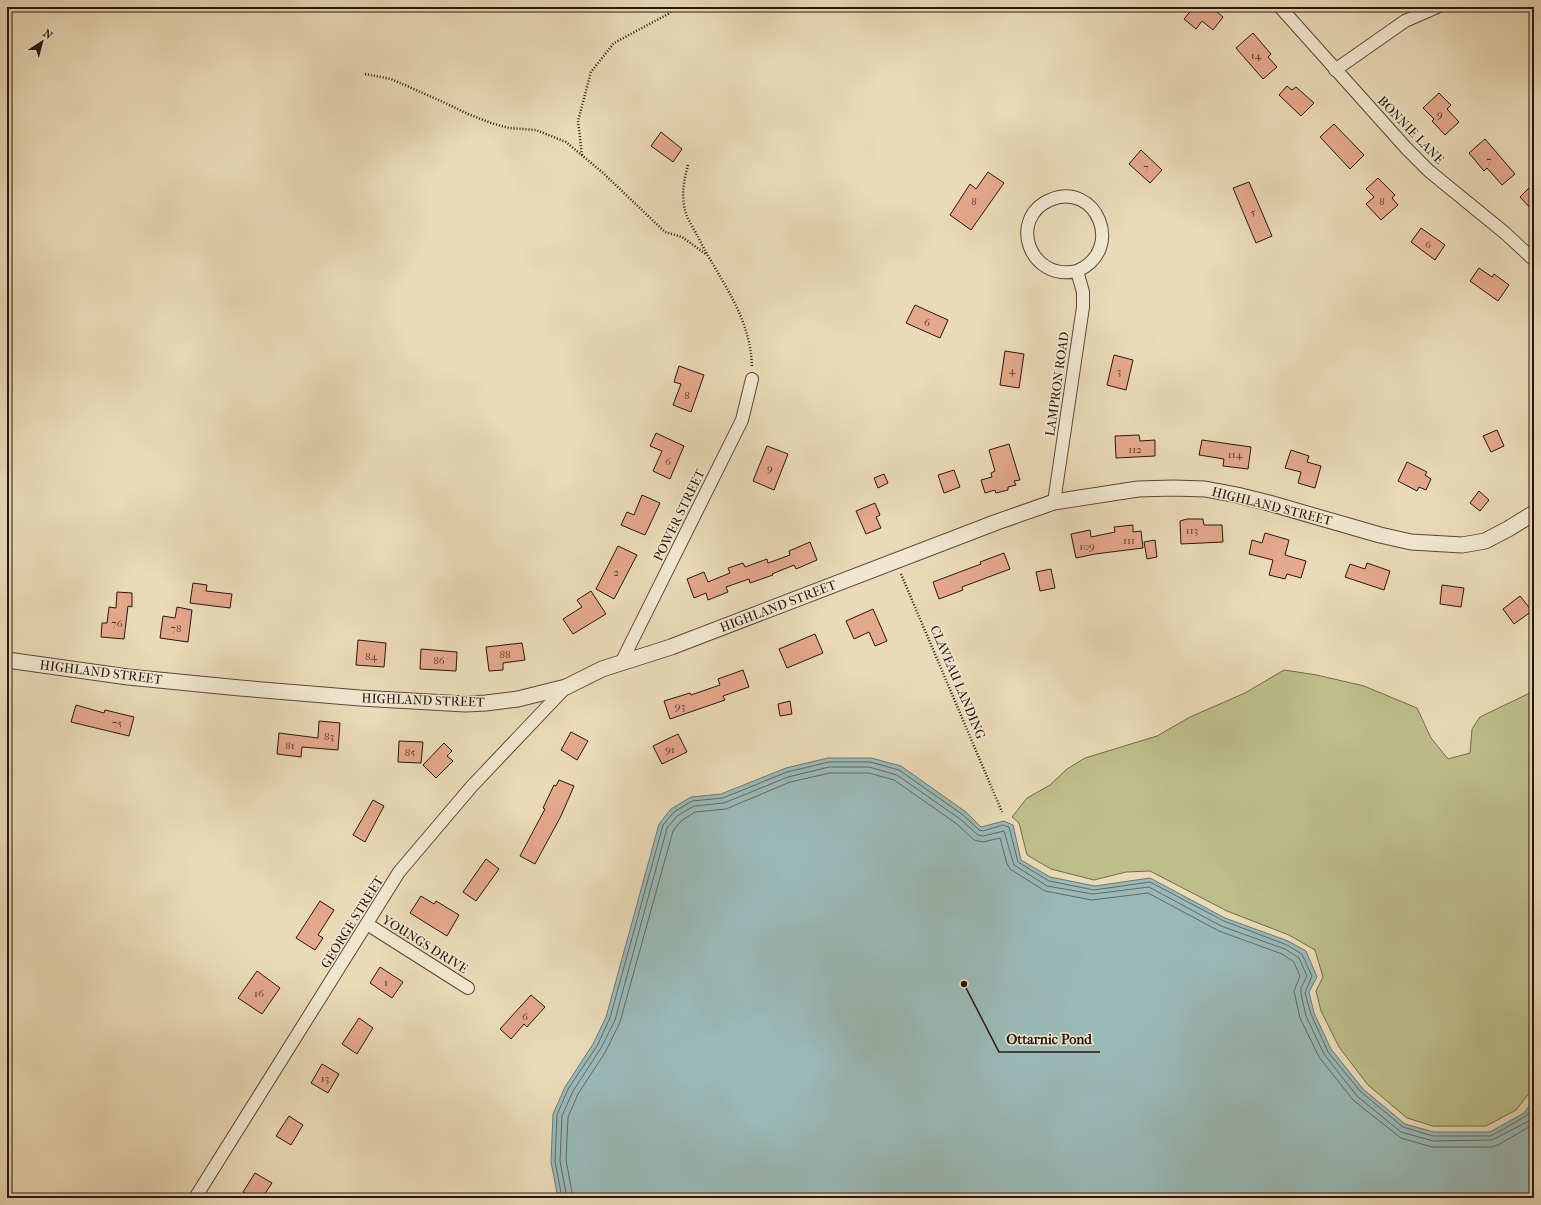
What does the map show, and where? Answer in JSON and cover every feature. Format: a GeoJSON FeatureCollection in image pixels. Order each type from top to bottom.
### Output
{"type":"FeatureCollection","features":[{"type":"Feature","properties":{"kind":"street","name":"BONNIE LANE"},"geometry":{"type":"LineString","coordinates":[[1280,7],[1406,148],[1429,171],[1534,260]]}},
{"type":"Feature","properties":{"kind":"street"},"geometry":{"type":"LineString","coordinates":[[1336,70],[1405,21],[1437,7]]}},
{"type":"Feature","properties":{"kind":"street"},"geometry":{"type":"LineString","coordinates":[[1068,197],[1080,200],[1090,206],[1100,221],[1103,239],[1100,250],[1090,263],[1077,270],[1065,273],[1046,268],[1037,260],[1030,249],[1027,232],[1030,220],[1040,206],[1051,200],[1068,197]]}},
{"type":"Feature","properties":{"kind":"street","name":"LAMPRON ROAD"},"geometry":{"type":"LineString","coordinates":[[1054,502],[1083,307],[1083,292],[1077,270]]}},
{"type":"Feature","properties":{"kind":"street","name":"POWER STREET"},"geometry":{"type":"LineString","coordinates":[[622,661],[742,420],[752,379]]}},
{"type":"Feature","properties":{"kind":"street","name":"HIGHLAND STREET"},"geometry":{"type":"LineString","coordinates":[[7,660],[128,677],[240,688],[360,698],[465,704],[486,703],[518,698],[566,687],[622,661],[671,647],[996,522],[1054,502],[1138,490],[1173,488],[1205,489],[1269,503],[1373,533],[1405,540],[1462,546],[1485,541],[1508,530],[1534,513]]}},
{"type":"Feature","properties":{"kind":"street","name":"GEORGE STREET"},"geometry":{"type":"LineString","coordinates":[[196,1198],[399,872],[472,786],[566,687]]}},
{"type":"Feature","properties":{"kind":"street","name":"YOUNGS DRIVE"},"geometry":{"type":"LineString","coordinates":[[367,924],[468,988]]}},
{"type":"Feature","properties":{"kind":"path"},"geometry":{"type":"LineString","coordinates":[[582,155],[578,121],[591,72],[614,43],[668,14],[675,7]]}},
{"type":"Feature","properties":{"kind":"path"},"geometry":{"type":"LineString","coordinates":[[365,74],[391,79],[491,123],[509,128],[536,130],[566,142],[665,232],[682,237],[707,255]]}},
{"type":"Feature","properties":{"kind":"path"},"geometry":{"type":"LineString","coordinates":[[688,165],[683,185],[685,211],[707,255],[728,288],[743,323],[749,342],[752,379]]}},
{"type":"Feature","properties":{"kind":"path","name":"CLAVEAU LANDING"},"geometry":{"type":"LineString","coordinates":[[895,561],[1002,812]]}},
{"type":"Feature","properties":{"kind":"green space"},"geometry":{"type":"Polygon","coordinates":[[[1284,670],[1317,675],[1364,686],[1417,708],[1431,738],[1448,759],[1470,753],[1472,729],[1480,717],[1534,691],[1534,1087],[1516,1110],[1486,1126],[1433,1126],[1407,1118],[1368,1085],[1339,1047],[1321,1011],[1316,991],[1323,977],[1315,950],[1289,935],[1227,911],[1150,871],[1126,872],[1094,880],[1051,869],[1027,855],[1019,823],[1012,817],[1027,798],[1050,785],[1067,769],[1085,758],[1157,736],[1190,717],[1245,693],[1284,670]]]}},
{"type":"Feature","properties":{"kind":"water"},"geometry":{"type":"Polygon","coordinates":[[[828,758],[871,758],[901,766],[966,812],[981,827],[1004,821],[1013,825],[1021,860],[1050,877],[1095,886],[1150,878],[1225,918],[1288,941],[1306,951],[1317,977],[1309,992],[1314,1013],[1331,1049],[1363,1089],[1405,1124],[1434,1132],[1490,1132],[1524,1113],[1534,1099],[1534,1198],[558,1198],[551,1162],[553,1114],[565,1087],[593,1044],[606,1017],[659,824],[671,809],[691,797],[721,794],[786,768],[828,758]]]}},
{"type":"Feature","properties":{"kind":"building"},"geometry":{"type":"Polygon","coordinates":[[[1194,7],[1211,7],[1223,17],[1213,30],[1202,21],[1196,29],[1184,19],[1194,7]]]}},
{"type":"Feature","properties":{"kind":"building"},"geometry":{"type":"Polygon","coordinates":[[[1253,33],[1271,54],[1268,57],[1277,67],[1263,79],[1236,48],[1253,33]]]}},
{"type":"Feature","properties":{"kind":"building"},"geometry":{"type":"Polygon","coordinates":[[[1287,86],[1292,90],[1296,87],[1314,103],[1301,116],[1279,95],[1287,86]]]}},
{"type":"Feature","properties":{"kind":"building"},"geometry":{"type":"Polygon","coordinates":[[[1439,93],[1451,105],[1447,109],[1459,122],[1445,135],[1432,121],[1434,119],[1423,108],[1439,93]]]}},
{"type":"Feature","properties":{"kind":"building"},"geometry":{"type":"Polygon","coordinates":[[[1334,124],[1364,155],[1350,169],[1320,137],[1334,124]]]}},
{"type":"Feature","properties":{"kind":"building"},"geometry":{"type":"Polygon","coordinates":[[[661,132],[682,149],[673,162],[651,146],[661,132]]]}},
{"type":"Feature","properties":{"kind":"building"},"geometry":{"type":"Polygon","coordinates":[[[1485,139],[1515,174],[1502,185],[1487,168],[1484,171],[1469,153],[1485,139]]]}},
{"type":"Feature","properties":{"kind":"building"},"geometry":{"type":"Polygon","coordinates":[[[1141,150],[1162,170],[1150,183],[1129,164],[1141,150]]]}},
{"type":"Feature","properties":{"kind":"building"},"geometry":{"type":"Polygon","coordinates":[[[988,172],[1004,183],[971,230],[950,215],[970,184],[976,189],[988,172]]]}},
{"type":"Feature","properties":{"kind":"building"},"geometry":{"type":"Polygon","coordinates":[[[1378,178],[1395,195],[1392,198],[1398,205],[1381,220],[1366,204],[1374,197],[1366,189],[1378,178]]]}},
{"type":"Feature","properties":{"kind":"building"},"geometry":{"type":"Polygon","coordinates":[[[1249,182],[1272,236],[1256,243],[1233,188],[1249,182]]]}},
{"type":"Feature","properties":{"kind":"building"},"geometry":{"type":"Polygon","coordinates":[[[1534,183],[1534,212],[1520,197],[1534,183]]]}},
{"type":"Feature","properties":{"kind":"building"},"geometry":{"type":"Polygon","coordinates":[[[1421,228],[1445,245],[1435,260],[1411,242],[1421,228]]]}},
{"type":"Feature","properties":{"kind":"building"},"geometry":{"type":"Polygon","coordinates":[[[1479,268],[1492,277],[1494,274],[1509,285],[1498,301],[1470,281],[1479,268]]]}},
{"type":"Feature","properties":{"kind":"building"},"geometry":{"type":"Polygon","coordinates":[[[915,305],[948,320],[940,338],[906,323],[915,305]]]}},
{"type":"Feature","properties":{"kind":"building"},"geometry":{"type":"Polygon","coordinates":[[[1005,351],[1024,354],[1019,388],[1000,385],[1005,351]]]}},
{"type":"Feature","properties":{"kind":"building"},"geometry":{"type":"Polygon","coordinates":[[[1114,355],[1133,360],[1126,390],[1107,385],[1114,355]]]}},
{"type":"Feature","properties":{"kind":"building"},"geometry":{"type":"Polygon","coordinates":[[[679,366],[704,375],[691,412],[673,405],[681,384],[674,382],[679,366]]]}},
{"type":"Feature","properties":{"kind":"building"},"geometry":{"type":"Polygon","coordinates":[[[1497,430],[1504,446],[1491,452],[1483,436],[1497,430]]]}},
{"type":"Feature","properties":{"kind":"building"},"geometry":{"type":"Polygon","coordinates":[[[656,433],[684,446],[670,479],[653,471],[662,451],[650,446],[656,433]]]}},
{"type":"Feature","properties":{"kind":"building"},"geometry":{"type":"Polygon","coordinates":[[[1139,435],[1140,441],[1155,440],[1155,456],[1116,458],[1115,436],[1139,435]]]}},
{"type":"Feature","properties":{"kind":"building"},"geometry":{"type":"Polygon","coordinates":[[[1202,440],[1251,447],[1248,469],[1223,466],[1224,459],[1199,455],[1202,440]]]}},
{"type":"Feature","properties":{"kind":"building"},"geometry":{"type":"Polygon","coordinates":[[[1009,444],[1020,480],[1014,481],[1016,485],[1008,487],[1008,490],[996,493],[995,490],[985,493],[981,480],[992,477],[991,473],[995,471],[989,450],[1009,444]]]}},
{"type":"Feature","properties":{"kind":"building"},"geometry":{"type":"Polygon","coordinates":[[[767,446],[788,454],[774,490],[753,481],[767,446]]]}},
{"type":"Feature","properties":{"kind":"building"},"geometry":{"type":"Polygon","coordinates":[[[1291,450],[1309,456],[1307,462],[1321,466],[1315,488],[1298,483],[1301,472],[1285,468],[1291,450]]]}},
{"type":"Feature","properties":{"kind":"building"},"geometry":{"type":"Polygon","coordinates":[[[1407,462],[1427,472],[1425,475],[1431,479],[1426,490],[1419,487],[1417,491],[1398,481],[1407,462]]]}},
{"type":"Feature","properties":{"kind":"building"},"geometry":{"type":"Polygon","coordinates":[[[954,470],[960,487],[944,493],[938,475],[954,470]]]}},
{"type":"Feature","properties":{"kind":"building"},"geometry":{"type":"Polygon","coordinates":[[[884,474],[888,483],[878,488],[874,478],[884,474]]]}},
{"type":"Feature","properties":{"kind":"building"},"geometry":{"type":"Polygon","coordinates":[[[1479,491],[1489,500],[1480,511],[1470,503],[1479,491]]]}},
{"type":"Feature","properties":{"kind":"building"},"geometry":{"type":"Polygon","coordinates":[[[642,495],[660,503],[645,535],[621,525],[627,512],[634,515],[642,495]]]}},
{"type":"Feature","properties":{"kind":"building"},"geometry":{"type":"Polygon","coordinates":[[[875,503],[880,515],[876,517],[881,528],[866,534],[856,511],[875,503]]]}},
{"type":"Feature","properties":{"kind":"building"},"geometry":{"type":"Polygon","coordinates":[[[1187,519],[1203,519],[1204,525],[1222,525],[1223,542],[1181,544],[1180,521],[1187,519]]]}},
{"type":"Feature","properties":{"kind":"building"},"geometry":{"type":"Polygon","coordinates":[[[1133,525],[1133,532],[1141,531],[1143,548],[1076,558],[1071,534],[1090,530],[1091,537],[1115,532],[1114,527],[1133,525]]]}},
{"type":"Feature","properties":{"kind":"building"},"geometry":{"type":"Polygon","coordinates":[[[1265,533],[1289,540],[1285,555],[1306,561],[1301,578],[1287,574],[1285,579],[1269,575],[1273,560],[1249,554],[1252,540],[1262,543],[1265,533]]]}},
{"type":"Feature","properties":{"kind":"building"},"geometry":{"type":"Polygon","coordinates":[[[1155,540],[1157,557],[1147,559],[1144,542],[1155,540]]]}},
{"type":"Feature","properties":{"kind":"building"},"geometry":{"type":"Polygon","coordinates":[[[810,542],[817,560],[796,569],[794,565],[772,574],[773,575],[750,583],[749,579],[726,587],[728,592],[708,600],[706,593],[694,598],[687,579],[704,572],[708,582],[730,573],[728,568],[743,563],[745,567],[767,559],[768,563],[790,555],[789,551],[810,542]]]}},
{"type":"Feature","properties":{"kind":"building"},"geometry":{"type":"Polygon","coordinates":[[[618,546],[637,555],[614,599],[596,589],[618,546]]]}},
{"type":"Feature","properties":{"kind":"building"},"geometry":{"type":"Polygon","coordinates":[[[1004,553],[1010,569],[962,587],[963,590],[939,599],[933,582],[981,564],[980,562],[1004,553]]]}},
{"type":"Feature","properties":{"kind":"building"},"geometry":{"type":"Polygon","coordinates":[[[1367,563],[1390,571],[1384,590],[1345,577],[1350,564],[1365,569],[1367,563]]]}},
{"type":"Feature","properties":{"kind":"building"},"geometry":{"type":"Polygon","coordinates":[[[1051,569],[1055,588],[1040,591],[1036,572],[1051,569]]]}},
{"type":"Feature","properties":{"kind":"building"},"geometry":{"type":"Polygon","coordinates":[[[193,583],[207,585],[206,591],[232,594],[230,608],[190,603],[193,583]]]}},
{"type":"Feature","properties":{"kind":"building"},"geometry":{"type":"Polygon","coordinates":[[[1442,585],[1464,588],[1461,607],[1440,604],[1442,585]]]}},
{"type":"Feature","properties":{"kind":"building"},"geometry":{"type":"Polygon","coordinates":[[[591,591],[606,614],[573,634],[563,619],[582,607],[577,600],[591,591]]]}},
{"type":"Feature","properties":{"kind":"building"},"geometry":{"type":"Polygon","coordinates":[[[117,592],[132,593],[132,607],[128,606],[124,639],[101,637],[102,623],[107,623],[109,607],[116,608],[117,592]]]}},
{"type":"Feature","properties":{"kind":"building"},"geometry":{"type":"Polygon","coordinates":[[[1520,596],[1532,611],[1514,624],[1503,609],[1520,596]]]}},
{"type":"Feature","properties":{"kind":"building"},"geometry":{"type":"Polygon","coordinates":[[[177,607],[192,610],[188,642],[160,638],[163,616],[175,618],[177,607]]]}},
{"type":"Feature","properties":{"kind":"building"},"geometry":{"type":"Polygon","coordinates":[[[873,609],[887,641],[875,646],[869,632],[854,639],[846,621],[873,609]]]}},
{"type":"Feature","properties":{"kind":"building"},"geometry":{"type":"Polygon","coordinates":[[[815,634],[823,653],[787,668],[779,649],[815,634]]]}},
{"type":"Feature","properties":{"kind":"building"},"geometry":{"type":"Polygon","coordinates":[[[358,640],[386,643],[384,667],[356,665],[358,640]]]}},
{"type":"Feature","properties":{"kind":"building"},"geometry":{"type":"Polygon","coordinates":[[[522,643],[525,660],[503,663],[503,670],[489,671],[486,647],[522,643]]]}},
{"type":"Feature","properties":{"kind":"building"},"geometry":{"type":"Polygon","coordinates":[[[421,649],[457,652],[456,671],[420,669],[421,649]]]}},
{"type":"Feature","properties":{"kind":"building"},"geometry":{"type":"Polygon","coordinates":[[[743,670],[749,687],[723,696],[725,700],[670,719],[664,701],[690,693],[691,695],[720,685],[718,679],[743,670]]]}},
{"type":"Feature","properties":{"kind":"building"},"geometry":{"type":"Polygon","coordinates":[[[790,701],[792,714],[780,716],[778,704],[790,701]]]}},
{"type":"Feature","properties":{"kind":"building"},"geometry":{"type":"Polygon","coordinates":[[[76,705],[104,713],[105,710],[134,717],[129,736],[71,722],[76,705]]]}},
{"type":"Feature","properties":{"kind":"building"},"geometry":{"type":"Polygon","coordinates":[[[319,721],[340,723],[338,750],[302,747],[301,757],[277,754],[279,733],[318,738],[319,721]]]}},
{"type":"Feature","properties":{"kind":"building"},"geometry":{"type":"Polygon","coordinates":[[[571,732],[588,741],[577,760],[561,750],[571,732]]]}},
{"type":"Feature","properties":{"kind":"building"},"geometry":{"type":"Polygon","coordinates":[[[678,734],[687,752],[662,764],[653,746],[678,734]]]}},
{"type":"Feature","properties":{"kind":"building"},"geometry":{"type":"Polygon","coordinates":[[[399,741],[423,742],[421,763],[398,762],[399,741]]]}},
{"type":"Feature","properties":{"kind":"building"},"geometry":{"type":"Polygon","coordinates":[[[444,743],[452,751],[447,756],[453,761],[436,778],[423,765],[444,743]]]}},
{"type":"Feature","properties":{"kind":"building"},"geometry":{"type":"Polygon","coordinates":[[[559,780],[574,786],[561,816],[535,864],[520,856],[545,809],[543,808],[554,785],[556,786],[559,780]]]}},
{"type":"Feature","properties":{"kind":"building"},"geometry":{"type":"Polygon","coordinates":[[[373,800],[384,806],[365,842],[353,835],[373,800]]]}},
{"type":"Feature","properties":{"kind":"building"},"geometry":{"type":"Polygon","coordinates":[[[486,859],[499,869],[476,901],[463,892],[486,859]]]}},
{"type":"Feature","properties":{"kind":"building"},"geometry":{"type":"Polygon","coordinates":[[[421,896],[434,904],[436,901],[459,915],[447,936],[410,913],[421,896]]]}},
{"type":"Feature","properties":{"kind":"building"},"geometry":{"type":"Polygon","coordinates":[[[320,901],[334,910],[318,935],[323,938],[315,950],[296,938],[320,901]]]}},
{"type":"Feature","properties":{"kind":"building"},"geometry":{"type":"Polygon","coordinates":[[[380,967],[403,982],[392,998],[370,983],[380,967]]]}},
{"type":"Feature","properties":{"kind":"building"},"geometry":{"type":"Polygon","coordinates":[[[257,971],[280,988],[262,1014],[238,998],[257,971]]]}},
{"type":"Feature","properties":{"kind":"building"},"geometry":{"type":"Polygon","coordinates":[[[531,995],[545,1007],[527,1027],[524,1024],[511,1039],[500,1029],[531,995]]]}},
{"type":"Feature","properties":{"kind":"building"},"geometry":{"type":"Polygon","coordinates":[[[359,1018],[373,1028],[357,1054],[342,1044],[359,1018]]]}},
{"type":"Feature","properties":{"kind":"building"},"geometry":{"type":"Polygon","coordinates":[[[322,1064],[339,1074],[328,1093],[311,1083],[322,1064]]]}},
{"type":"Feature","properties":{"kind":"building"},"geometry":{"type":"Polygon","coordinates":[[[289,1116],[303,1125],[291,1145],[276,1136],[289,1116]]]}},
{"type":"Feature","properties":{"kind":"building"},"geometry":{"type":"Polygon","coordinates":[[[255,1173],[272,1183],[262,1198],[253,1198],[243,1192],[255,1173]]]}},
{"type":"Feature","properties":{"kind":"place","name":"Ottarnic Pond"},"geometry":{"type":"Point","coordinates":[964,984]}}]}
